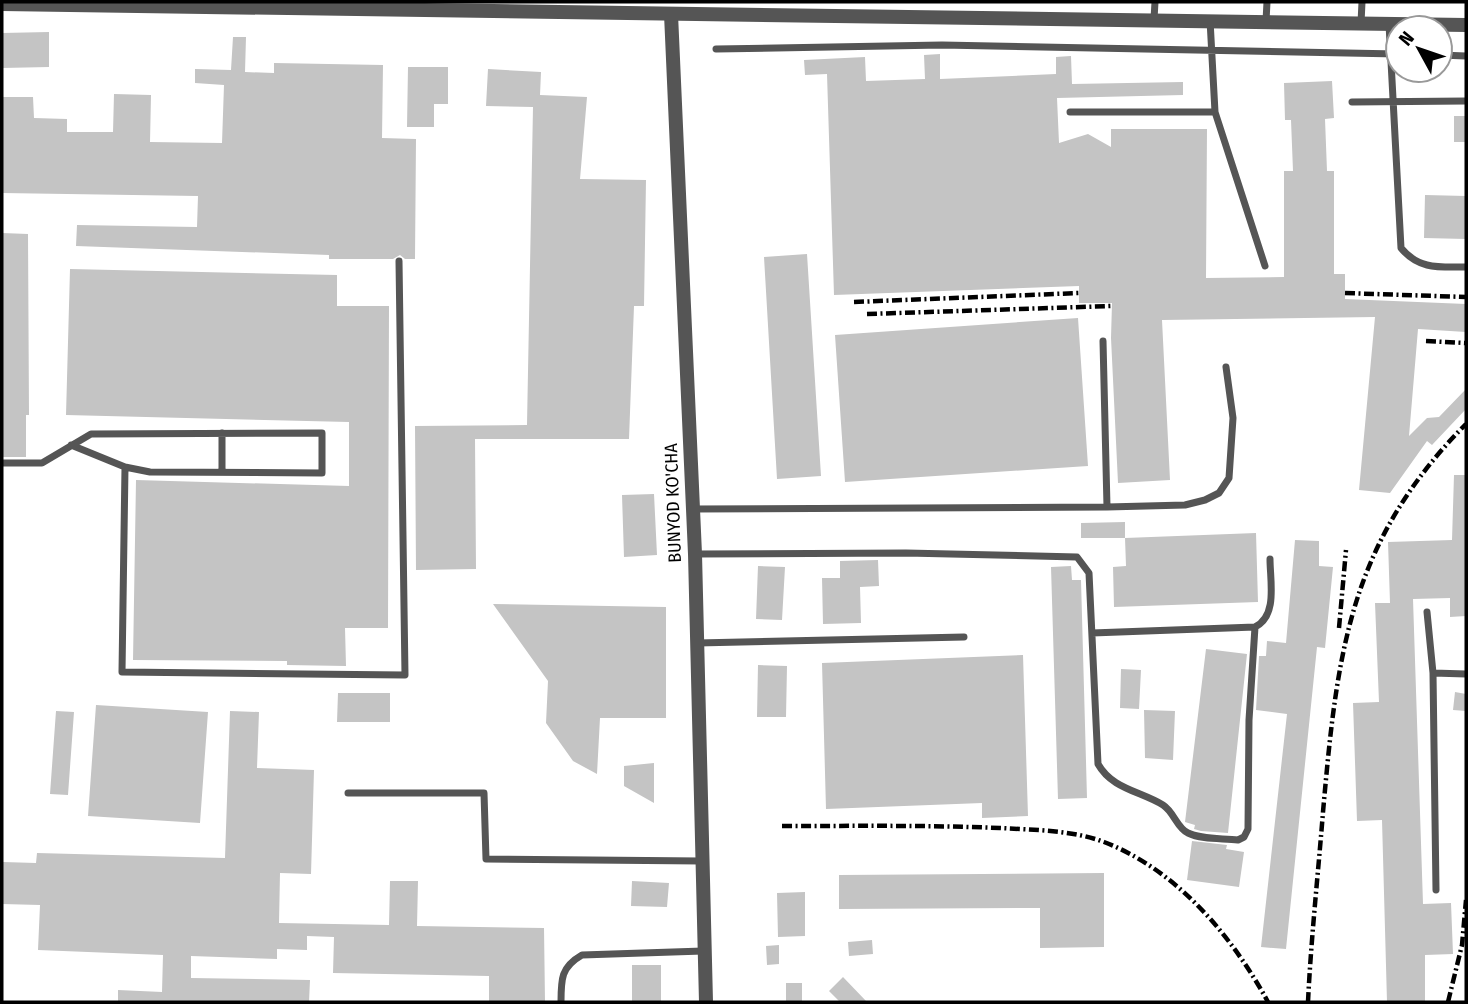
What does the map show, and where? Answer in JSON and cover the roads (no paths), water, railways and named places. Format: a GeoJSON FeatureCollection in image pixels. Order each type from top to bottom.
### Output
{"type":"FeatureCollection","features":[{"type":"Feature","properties":{"kind":"street"},"geometry":{"type":"LineString","coordinates":[[2,4],[670,8],[1384,24]]}},
{"type":"Feature","properties":{"kind":"street","name":"BUNYOD KO'CHA"},"geometry":{"type":"LineString","coordinates":[[670,8],[695,554],[702,951],[706,1002]]}},
{"type":"Feature","properties":{"kind":"lane"},"geometry":{"type":"LineString","coordinates":[[1154,19],[1155,2]]}},
{"type":"Feature","properties":{"kind":"lane"},"geometry":{"type":"LineString","coordinates":[[1266,21],[1267,2]]}},
{"type":"Feature","properties":{"kind":"lane"},"geometry":{"type":"LineString","coordinates":[[1361,23],[1362,2]]}},
{"type":"Feature","properties":{"kind":"lane"},"geometry":{"type":"LineString","coordinates":[[1210,19],[1214,112],[1265,265]]}},
{"type":"Feature","properties":{"kind":"lane"},"geometry":{"type":"LineString","coordinates":[[716,49],[942,45],[1384,54]]}},
{"type":"Feature","properties":{"kind":"lane"},"geometry":{"type":"LineString","coordinates":[[1395,84],[1401,248],[1410,260],[1423,266],[1466,267]]}},
{"type":"Feature","properties":{"kind":"lane"},"geometry":{"type":"LineString","coordinates":[[1352,103],[1466,101]]}},
{"type":"Feature","properties":{"kind":"lane"},"geometry":{"type":"LineString","coordinates":[[1070,112],[1214,112]]}},
{"type":"Feature","properties":{"kind":"lane"},"geometry":{"type":"LineString","coordinates":[[125,467],[122,672],[405,675],[400,261]]}},
{"type":"Feature","properties":{"kind":"lane"},"geometry":{"type":"LineString","coordinates":[[1103,341],[1107,507]]}},
{"type":"Feature","properties":{"kind":"lane"},"geometry":{"type":"LineString","coordinates":[[693,509],[1107,507],[1185,505],[1205,500],[1219,493],[1229,478],[1233,418],[1226,367]]}},
{"type":"Feature","properties":{"kind":"lane"},"geometry":{"type":"LineString","coordinates":[[222,433],[222,472]]}},
{"type":"Feature","properties":{"kind":"lane"},"geometry":{"type":"LineString","coordinates":[[2,463],[42,463],[90,434],[322,433],[322,473],[150,472],[125,467],[71,446]]}},
{"type":"Feature","properties":{"kind":"lane"},"geometry":{"type":"LineString","coordinates":[[695,554],[1069,554],[1085,564],[1089,573],[1098,764],[1104,775],[1115,784],[1163,805],[1185,832],[1238,840],[1244,837],[1248,829],[1249,720],[1255,628]]}},
{"type":"Feature","properties":{"kind":"lane"},"geometry":{"type":"LineString","coordinates":[[1092,633],[1255,628],[1264,623],[1270,613],[1270,559]]}},
{"type":"Feature","properties":{"kind":"lane"},"geometry":{"type":"LineString","coordinates":[[1427,612],[1433,673],[1436,890]]}},
{"type":"Feature","properties":{"kind":"lane"},"geometry":{"type":"LineString","coordinates":[[697,643],[964,637]]}},
{"type":"Feature","properties":{"kind":"lane"},"geometry":{"type":"LineString","coordinates":[[1433,673],[1466,674]]}},
{"type":"Feature","properties":{"kind":"lane"},"geometry":{"type":"LineString","coordinates":[[348,793],[484,793],[486,859],[701,861]]}},
{"type":"Feature","properties":{"kind":"lane"},"geometry":{"type":"LineString","coordinates":[[561,1002],[561,977],[569,962],[583,955],[702,951]]}},
{"type":"Feature","properties":{"kind":"railway"},"geometry":{"type":"LineString","coordinates":[[854,302],[1079,293]]}},
{"type":"Feature","properties":{"kind":"railway"},"geometry":{"type":"LineString","coordinates":[[1345,293],[1466,297]]}},
{"type":"Feature","properties":{"kind":"railway"},"geometry":{"type":"LineString","coordinates":[[867,314],[1112,306]]}},
{"type":"Feature","properties":{"kind":"railway"},"geometry":{"type":"LineString","coordinates":[[1426,341],[1466,343]]}},
{"type":"Feature","properties":{"kind":"railway"},"geometry":{"type":"LineString","coordinates":[[1308,1002],[1328,755],[1344,651],[1356,603],[1373,557],[1396,512],[1427,468],[1466,424]]}},
{"type":"Feature","properties":{"kind":"railway"},"geometry":{"type":"LineString","coordinates":[[1339,628],[1346,550]]}},
{"type":"Feature","properties":{"kind":"railway"},"geometry":{"type":"LineString","coordinates":[[782,826],[1000,828],[1066,833],[1104,842],[1131,854],[1155,870],[1200,908],[1237,953],[1268,1002]]}},
{"type":"Feature","properties":{"kind":"railway"},"geometry":{"type":"LineString","coordinates":[[1448,1002],[1462,945],[1466,900]]}}]}
